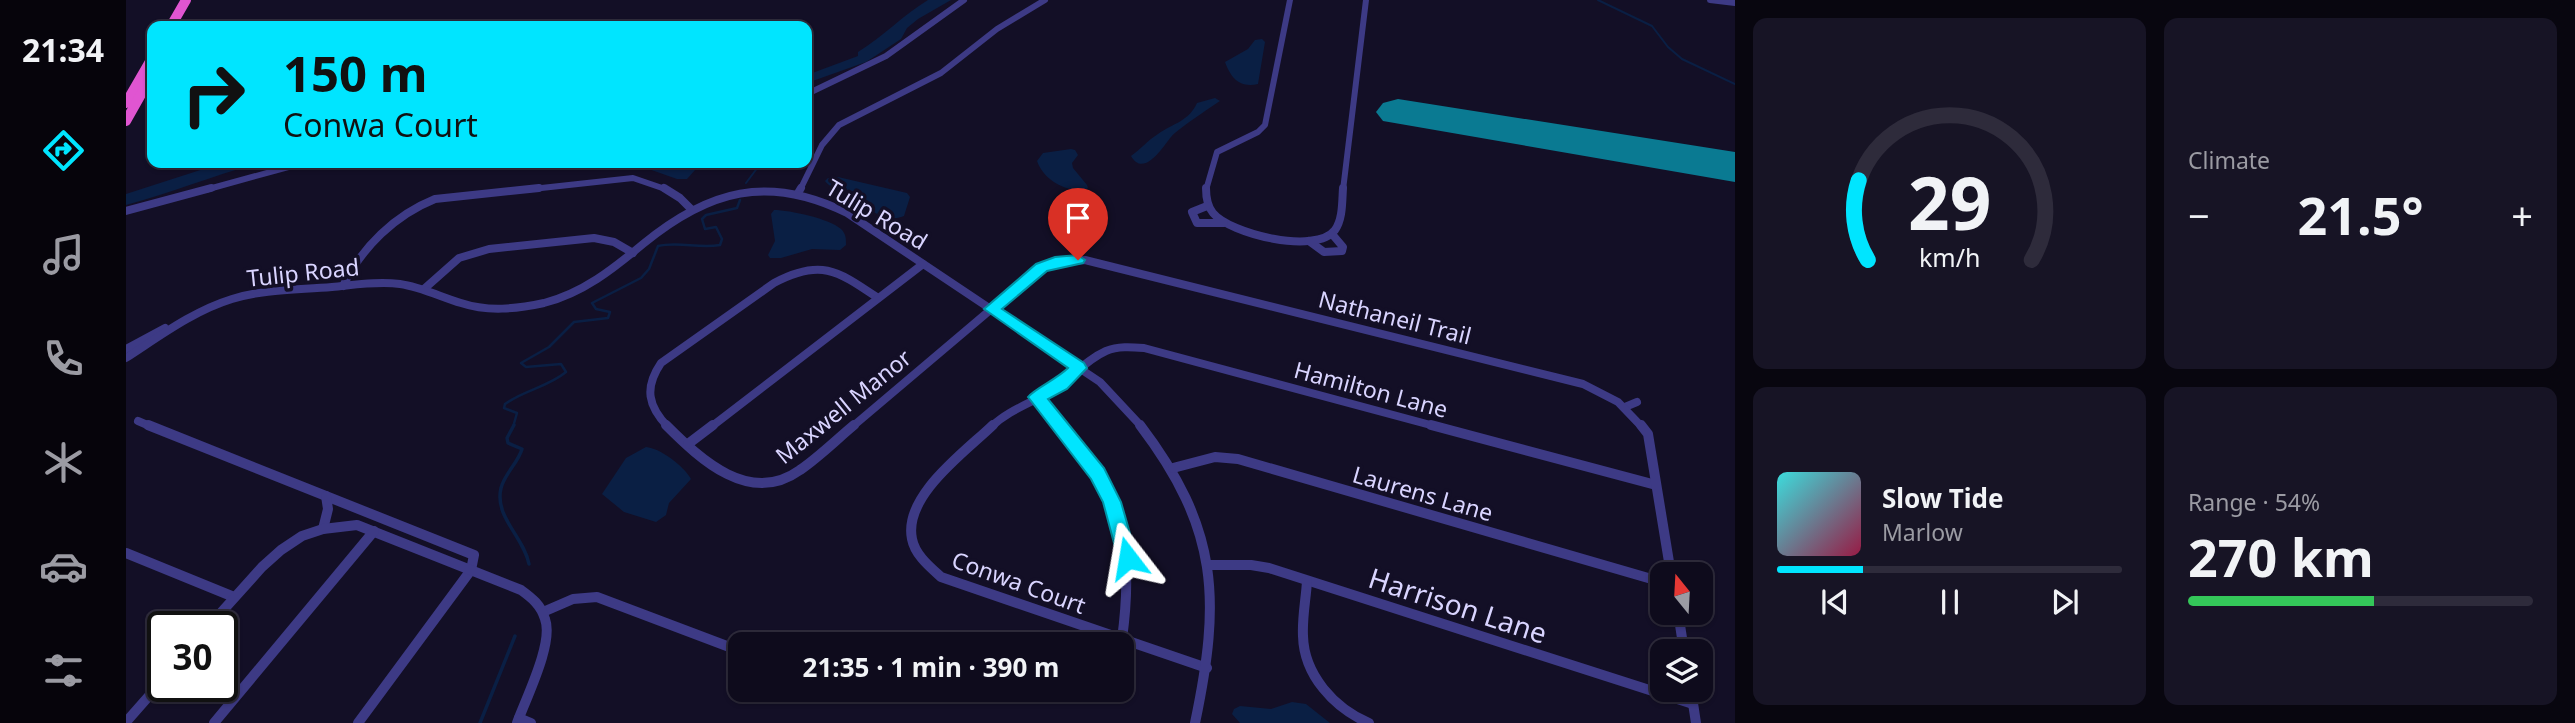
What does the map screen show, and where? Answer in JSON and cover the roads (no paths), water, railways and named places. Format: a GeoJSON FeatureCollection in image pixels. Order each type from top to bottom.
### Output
{"type":"FeatureCollection","features":[{"type":"Feature","properties":{"kind":"highway"},"geometry":{"type":"LineString","coordinates":[[174,21],[186,0]]}},
{"type":"Feature","properties":{"kind":"highway"},"geometry":{"type":"LineString","coordinates":[[183,21],[195,0]]}},
{"type":"Feature","properties":{"kind":"highway"},"geometry":{"type":"LineString","coordinates":[[126,103],[147,67]]}},
{"type":"Feature","properties":{"kind":"highway"},"geometry":{"type":"LineString","coordinates":[[126,121],[147,84]]}},
{"type":"Feature","properties":{"kind":"street"},"geometry":{"type":"LineString","coordinates":[[812,92],[886,56],[964,0]]}},
{"type":"Feature","properties":{"kind":"street"},"geometry":{"type":"LineString","coordinates":[[812,165],[822,145],[839,125],[941,72],[997,29],[1045,0]]}},
{"type":"Feature","properties":{"kind":"street"},"geometry":{"type":"LineString","coordinates":[[1224,223],[1206,205],[1205,188],[1217,152],[1258,132],[1265,125],[1290,0]]}},
{"type":"Feature","properties":{"kind":"street"},"geometry":{"type":"LineString","coordinates":[[1206,205],[1192,212],[1197,223],[1224,223],[1282,239],[1310,241],[1332,234],[1337,228],[1366,0]]}},
{"type":"Feature","properties":{"kind":"street"},"geometry":{"type":"LineString","coordinates":[[1710,0],[1735,3]]}},
{"type":"Feature","properties":{"kind":"street"},"geometry":{"type":"LineString","coordinates":[[126,211],[285,168]]}},
{"type":"Feature","properties":{"kind":"street"},"geometry":{"type":"LineString","coordinates":[[798,192],[810,168]]}},
{"type":"Feature","properties":{"kind":"street"},"geometry":{"type":"LineString","coordinates":[[343,286],[358,257],[408,212],[435,200],[633,178],[653,183],[679,196],[692,210]]}},
{"type":"Feature","properties":{"kind":"street","name":"Tulip Road"},"geometry":{"type":"LineString","coordinates":[[126,358],[215,304],[250,294],[398,284],[424,289],[474,307],[530,305],[569,295],[589,285],[673,220],[712,200],[742,192],[798,192],[832,205],[991,309],[1100,382],[1136,417],[1172,468],[1195,514],[1208,565],[1212,627],[1207,668],[1195,723]]}},
{"type":"Feature","properties":{"kind":"street"},"geometry":{"type":"LineString","coordinates":[[1310,241],[1320,250],[1336,254],[1342,251],[1343,247],[1332,234]]}},
{"type":"Feature","properties":{"kind":"street"},"geometry":{"type":"LineString","coordinates":[[424,289],[459,258],[489,249],[594,238],[614,242],[633,253]]}},
{"type":"Feature","properties":{"kind":"street","name":"Nathaneil Trail"},"geometry":{"type":"LineString","coordinates":[[991,309],[1048,264],[1085,260],[1583,384],[1606,394],[1625,407],[1648,435],[1669,562]]}},
{"type":"Feature","properties":{"kind":"street"},"geometry":{"type":"LineString","coordinates":[[688,444],[923,264]]}},
{"type":"Feature","properties":{"kind":"street","name":"Maxwell Manor"},"geometry":{"type":"LineString","coordinates":[[878,298],[839,272],[814,269],[791,274],[774,282],[668,358],[653,376],[649,399],[660,418],[717,470],[733,479],[758,484],[784,479],[799,471],[991,309]]}},
{"type":"Feature","properties":{"kind":"street","name":"Tulip Road"},"geometry":{"type":"LineString","coordinates":[[126,349],[162,329],[181,323]]}},
{"type":"Feature","properties":{"kind":"street","name":"Hamilton Lane"},"geometry":{"type":"LineString","coordinates":[[1079,368],[1106,351],[1123,347],[1144,348],[1656,485]]}},
{"type":"Feature","properties":{"kind":"street","name":"Conwa Court"},"geometry":{"type":"LineString","coordinates":[[1079,368],[1061,385],[1003,415],[924,492],[912,515],[914,547],[928,566],[941,577],[1102,632]]}},
{"type":"Feature","properties":{"kind":"street"},"geometry":{"type":"LineString","coordinates":[[1036,397],[1091,463],[1118,518],[1129,574],[1123,632]]}},
{"type":"Feature","properties":{"kind":"street"},"geometry":{"type":"LineString","coordinates":[[1625,407],[1637,402]]}},
{"type":"Feature","properties":{"kind":"street"},"geometry":{"type":"LineString","coordinates":[[138,421],[474,555],[471,569],[358,723]]}},
{"type":"Feature","properties":{"kind":"street","name":"Laurens Lane"},"geometry":{"type":"LineString","coordinates":[[1172,468],[1215,457],[1238,459],[1650,579]]}},
{"type":"Feature","properties":{"kind":"street"},"geometry":{"type":"LineString","coordinates":[[323,529],[328,509],[326,496]]}},
{"type":"Feature","properties":{"kind":"street"},"geometry":{"type":"LineString","coordinates":[[222,611],[281,550],[302,536],[347,524],[374,531],[525,592],[543,612],[547,629],[545,649],[518,720],[531,723]]}},
{"type":"Feature","properties":{"kind":"street"},"geometry":{"type":"LineString","coordinates":[[214,723],[374,531]]}},
{"type":"Feature","properties":{"kind":"street"},"geometry":{"type":"LineString","coordinates":[[126,553],[234,597]]}},
{"type":"Feature","properties":{"kind":"street","name":"Harrison Lane"},"geometry":{"type":"LineString","coordinates":[[1208,565],[1260,566],[1693,704]]}},
{"type":"Feature","properties":{"kind":"street"},"geometry":{"type":"LineString","coordinates":[[1307,581],[1303,632],[1308,660],[1319,681],[1339,707],[1349,715],[1368,723]]}},
{"type":"Feature","properties":{"kind":"street"},"geometry":{"type":"LineString","coordinates":[[543,612],[573,599],[597,597],[728,646]]}},
{"type":"Feature","properties":{"kind":"street","name":"Conwa Court"},"geometry":{"type":"LineString","coordinates":[[1134,643],[1207,668]]}},
{"type":"Feature","properties":{"kind":"street"},"geometry":{"type":"LineString","coordinates":[[126,722],[147,698]]}},
{"type":"Feature","properties":{"kind":"street"},"geometry":{"type":"LineString","coordinates":[[1693,704],[1696,723]]}},
{"type":"Feature","properties":{"kind":"water"},"geometry":{"type":"Polygon","coordinates":[[[928,0],[951,0],[918,19],[907,28],[901,39],[866,62],[812,81],[812,73],[858,56],[858,52],[928,0]]]}},
{"type":"Feature","properties":{"kind":"water"},"geometry":{"type":"Polygon","coordinates":[[[1262,39],[1265,42],[1258,84],[1241,83],[1233,77],[1225,62],[1248,49],[1255,40],[1262,39]]]}},
{"type":"Feature","properties":{"kind":"water"},"geometry":{"type":"Polygon","coordinates":[[[1215,98],[1220,101],[1174,134],[1148,162],[1136,162],[1131,156],[1154,136],[1185,118],[1197,103],[1215,98]]]}},
{"type":"Feature","properties":{"kind":"water"},"geometry":{"type":"Polygon","coordinates":[[[1071,149],[1078,155],[1072,163],[1073,168],[1088,188],[1083,191],[1068,189],[1055,183],[1044,174],[1037,161],[1043,153],[1071,149]]]}},
{"type":"Feature","properties":{"kind":"water"},"geometry":{"type":"Polygon","coordinates":[[[207,168],[243,168],[126,205],[126,194],[207,168]]]}},
{"type":"Feature","properties":{"kind":"water"},"geometry":{"type":"Polygon","coordinates":[[[646,168],[695,168],[687,179],[677,179],[646,168]]]}},
{"type":"Feature","properties":{"kind":"water"},"geometry":{"type":"Polygon","coordinates":[[[838,177],[907,193],[910,197],[904,216],[882,216],[825,181],[838,177]]]}},
{"type":"Feature","properties":{"kind":"water"},"geometry":{"type":"Polygon","coordinates":[[[774,210],[809,216],[836,225],[844,233],[846,245],[840,250],[812,249],[781,258],[770,258],[768,255],[775,241],[771,214],[774,210]]]}},
{"type":"Feature","properties":{"kind":"water"},"geometry":{"type":"Polygon","coordinates":[[[646,447],[671,458],[691,479],[669,503],[666,515],[656,522],[624,512],[602,494],[626,458],[646,447]]]}},
{"type":"Feature","properties":{"kind":"water"},"geometry":{"type":"Polygon","coordinates":[[[1292,702],[1306,704],[1330,723],[1240,723],[1232,714],[1234,709],[1240,706],[1271,709],[1292,702]]]}},
{"type":"Feature","properties":{"kind":"waterway"},"geometry":{"type":"LineString","coordinates":[[1598,0],[1652,26],[1668,47],[1682,59],[1735,84]]}},
{"type":"Feature","properties":{"kind":"waterway"},"geometry":{"type":"LineString","coordinates":[[746,183],[757,168]]}},
{"type":"Feature","properties":{"kind":"waterway"},"geometry":{"type":"LineString","coordinates":[[513,427],[517,413],[504,408],[505,404],[566,372],[561,364],[526,367],[521,363],[549,347],[574,322],[608,318],[610,312],[596,309],[592,303],[641,278],[649,269],[658,246],[720,245],[722,239],[716,227],[705,229],[702,219],[706,215],[737,208],[740,200]]}},
{"type":"Feature","properties":{"kind":"waterway"},"geometry":{"type":"LineString","coordinates":[[513,427],[507,438],[508,443],[522,449],[503,483],[500,498],[505,518],[522,545],[529,564]]}},
{"type":"Feature","properties":{"kind":"waterway"},"geometry":{"type":"LineString","coordinates":[[480,723],[515,636]]}}]}
